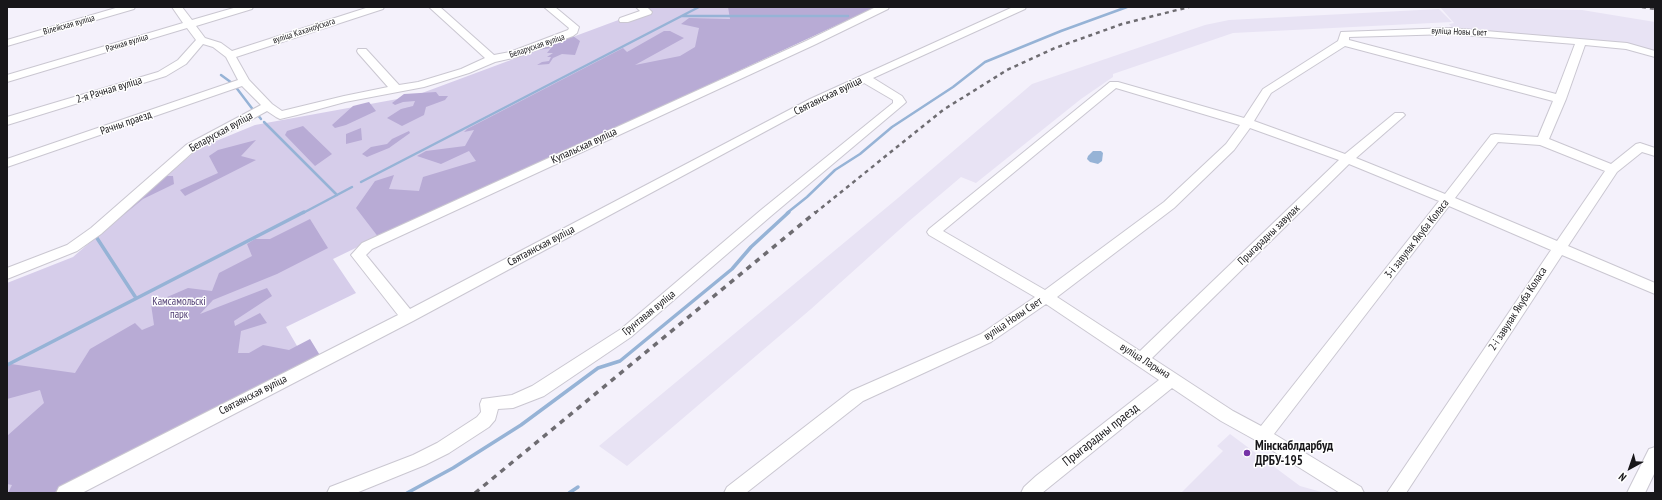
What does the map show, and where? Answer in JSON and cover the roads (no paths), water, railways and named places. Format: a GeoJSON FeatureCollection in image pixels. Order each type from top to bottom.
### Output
{"type":"FeatureCollection","features":[{"type":"Feature","properties":{"kind":"street","name":"Вілейская вуліца"},"geometry":{"type":"LineString","coordinates":[[7,43],[130,7]]}},
{"type":"Feature","properties":{"kind":"street"},"geometry":{"type":"LineString","coordinates":[[177,7],[200,40],[217,45],[230,54],[244,82],[268,106]]}},
{"type":"Feature","properties":{"kind":"street","name":"Рачная вуліца"},"geometry":{"type":"LineString","coordinates":[[7,79],[248,7]]}},
{"type":"Feature","properties":{"kind":"street","name":"вуліца Каханоўскага"},"geometry":{"type":"LineString","coordinates":[[230,54],[379,7]]}},
{"type":"Feature","properties":{"kind":"street"},"geometry":{"type":"LineString","coordinates":[[434,7],[492,59]]}},
{"type":"Feature","properties":{"kind":"street","name":"Беларуская вуліца"},"geometry":{"type":"LineString","coordinates":[[7,274],[72,248],[96,231],[190,148],[268,106],[280,115],[293,113],[344,98],[426,83],[465,71],[492,59],[513,55],[569,34],[573,31],[574,27],[549,7]]}},
{"type":"Feature","properties":{"kind":"street"},"geometry":{"type":"LineString","coordinates":[[624,20],[647,12],[641,7]]}},
{"type":"Feature","properties":{"kind":"street","name":"Купальская вуліца"},"geometry":{"type":"LineString","coordinates":[[408,317],[358,255],[366,246],[810,43],[884,7]]}},
{"type":"Feature","properties":{"kind":"street","name":"Святаянская вуліца"},"geometry":{"type":"LineString","coordinates":[[65,493],[408,317],[814,101],[1021,7]]}},
{"type":"Feature","properties":{"kind":"street","name":"вуліца Новы Свет"},"geometry":{"type":"LineString","coordinates":[[733,493],[857,396],[986,338],[1046,297],[1169,205],[1230,147],[1267,91],[1343,42],[1345,34],[1450,31],[1627,46],[1655,54]]}},
{"type":"Feature","properties":{"kind":"street","name":"2-я Рачная вуліца"},"geometry":{"type":"LineString","coordinates":[[7,121],[162,74],[175,68],[182,62],[200,40]]}},
{"type":"Feature","properties":{"kind":"street"},"geometry":{"type":"LineString","coordinates":[[1542,141],[1560,99],[1581,41]]}},
{"type":"Feature","properties":{"kind":"street"},"geometry":{"type":"LineString","coordinates":[[1343,42],[1560,99]]}},
{"type":"Feature","properties":{"kind":"street"},"geometry":{"type":"LineString","coordinates":[[362,51],[396,89]]}},
{"type":"Feature","properties":{"kind":"street","name":"Грунтавая вуліца"},"geometry":{"type":"LineString","coordinates":[[336,493],[419,460],[443,448],[483,422],[489,415],[490,409],[488,404],[513,401],[538,391],[626,332],[900,102],[898,98],[864,78]]}},
{"type":"Feature","properties":{"kind":"street","name":"Рачны праезд"},"geometry":{"type":"LineString","coordinates":[[7,163],[244,82]]}},
{"type":"Feature","properties":{"kind":"street","name":"вуліца Ларына"},"geometry":{"type":"LineString","coordinates":[[1247,123],[1114,84],[934,232],[1046,297],[1227,416],[1263,436],[1355,493]]}},
{"type":"Feature","properties":{"kind":"street","name":"Прыгарадны завулак"},"geometry":{"type":"LineString","coordinates":[[1141,360],[1347,159],[1399,115]]}},
{"type":"Feature","properties":{"kind":"street"},"geometry":{"type":"LineString","coordinates":[[1247,123],[1347,159],[1448,200],[1655,289]]}},
{"type":"Feature","properties":{"kind":"street","name":"3-і завулак Якуба Коласа"},"geometry":{"type":"LineString","coordinates":[[1263,436],[1495,138],[1542,141],[1612,169]]}},
{"type":"Feature","properties":{"kind":"street","name":"2-і завулак Якуба Коласа"},"geometry":{"type":"LineString","coordinates":[[1396,493],[1612,169],[1640,147],[1655,152]]}},
{"type":"Feature","properties":{"kind":"street","name":"Прыгарадны праезд"},"geometry":{"type":"LineString","coordinates":[[1030,493],[1172,379]]}},
{"type":"Feature","properties":{"kind":"street"},"geometry":{"type":"LineString","coordinates":[[1636,493],[1655,454]]}},
{"type":"Feature","properties":{"kind":"water"},"geometry":{"type":"Polygon","coordinates":[[[1093,151],[1101,151],[1103,153],[1102,161],[1098,164],[1090,162],[1087,159],[1093,151]]]}},
{"type":"Feature","properties":{"kind":"waterway"},"geometry":{"type":"LineString","coordinates":[[361,182],[699,7]]}},
{"type":"Feature","properties":{"kind":"waterway"},"geometry":{"type":"LineString","coordinates":[[787,213],[807,197],[835,170],[860,154],[892,127],[953,87],[985,62],[1061,31],[1127,7]]}},
{"type":"Feature","properties":{"kind":"waterway"},"geometry":{"type":"LineString","coordinates":[[682,16],[848,16]]}},
{"type":"Feature","properties":{"kind":"waterway"},"geometry":{"type":"LineString","coordinates":[[221,75],[232,83]]}},
{"type":"Feature","properties":{"kind":"waterway"},"geometry":{"type":"LineString","coordinates":[[235,86],[254,111]]}},
{"type":"Feature","properties":{"kind":"waterway"},"geometry":{"type":"LineString","coordinates":[[257,114],[261,119]]}},
{"type":"Feature","properties":{"kind":"waterway"},"geometry":{"type":"LineString","coordinates":[[264,122],[337,195]]}},
{"type":"Feature","properties":{"kind":"waterway"},"geometry":{"type":"LineString","coordinates":[[337,195],[352,187]]}},
{"type":"Feature","properties":{"kind":"waterway"},"geometry":{"type":"LineString","coordinates":[[303,213],[337,195]]}},
{"type":"Feature","properties":{"kind":"waterway"},"geometry":{"type":"LineString","coordinates":[[7,365],[304,212]]}},
{"type":"Feature","properties":{"kind":"waterway"},"geometry":{"type":"LineString","coordinates":[[407,493],[453,468],[521,425],[598,368],[620,361],[732,269],[751,247],[789,212]]}},
{"type":"Feature","properties":{"kind":"waterway"},"geometry":{"type":"LineString","coordinates":[[95,235],[136,298]]}},
{"type":"Feature","properties":{"kind":"waterway"},"geometry":{"type":"LineString","coordinates":[[569,493],[578,487]]}},
{"type":"Feature","properties":{"kind":"railway"},"geometry":{"type":"LineString","coordinates":[[815,213],[943,110],[1007,70],[1055,48],[1122,24],[1189,7]]}},
{"type":"Feature","properties":{"kind":"railway"},"geometry":{"type":"LineString","coordinates":[[1642,7],[1655,9]]}},
{"type":"Feature","properties":{"kind":"railway"},"geometry":{"type":"LineString","coordinates":[[475,493],[816,212]]}},
{"type":"Feature","properties":{"kind":"place","name":"Мінскаблдарбуд ДРБУ-195"},"geometry":{"type":"Point","coordinates":[1247,453]}},
{"type":"Feature","properties":{"kind":"park label","name":"Камсамольскі парк"},"geometry":{"type":"Point","coordinates":[179,308]}}]}
